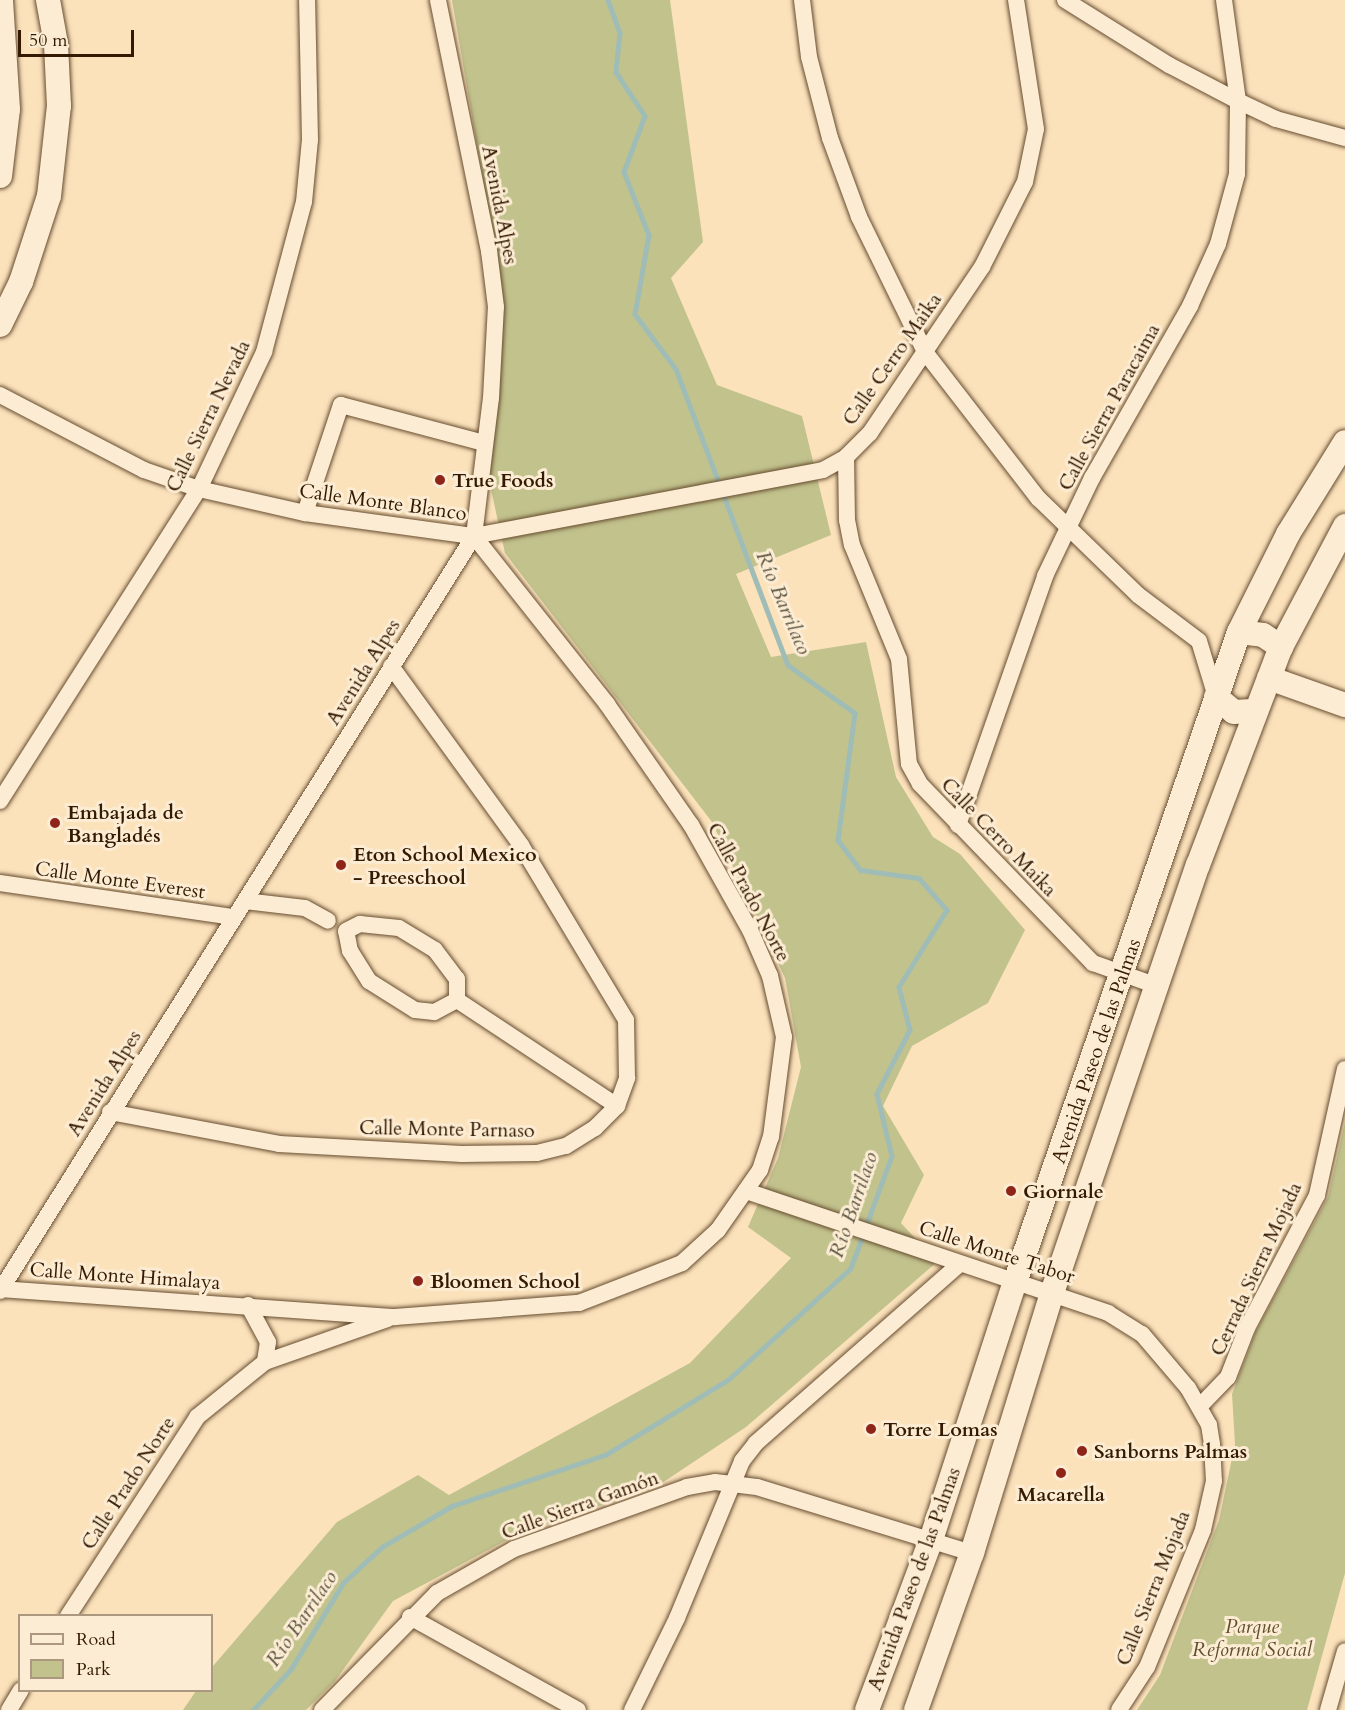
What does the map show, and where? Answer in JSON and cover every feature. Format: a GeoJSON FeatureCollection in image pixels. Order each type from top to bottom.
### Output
{"type":"FeatureCollection","features":[{"type":"Feature","properties":{"kind":"main road"},"geometry":{"type":"LineString","coordinates":[[0,176],[8,109],[1,0]]}},
{"type":"Feature","properties":{"kind":"main road"},"geometry":{"type":"LineString","coordinates":[[0,325],[21,282],[49,196],[59,106],[56,44],[48,0]]}},
{"type":"Feature","properties":{"kind":"main road","name":"Avenida Paseo de las Palmas"},"geometry":{"type":"LineString","coordinates":[[867,1710],[931,1540],[1016,1279],[1239,632],[1287,534],[1345,442]]}},
{"type":"Feature","properties":{"kind":"main road","name":"Avenida Paseo de las Palmas"},"geometry":{"type":"LineString","coordinates":[[916,1710],[972,1554],[1053,1290],[1256,711],[1281,647],[1345,526]]}},
{"type":"Feature","properties":{"kind":"main road"},"geometry":{"type":"LineString","coordinates":[[1239,632],[1263,635],[1281,647]]}},
{"type":"Feature","properties":{"kind":"main road"},"geometry":{"type":"LineString","coordinates":[[1269,678],[1345,705]]}},
{"type":"Feature","properties":{"kind":"main road"},"geometry":{"type":"LineString","coordinates":[[1216,697],[1234,712],[1256,711]]}},
{"type":"Feature","properties":{"kind":"street","name":"Calle Sierra Nevada"},"geometry":{"type":"LineString","coordinates":[[0,801],[199,489],[264,352],[304,202],[310,140],[307,0]]}},
{"type":"Feature","properties":{"kind":"street","name":"Avenida Alpes"},"geometry":{"type":"LineString","coordinates":[[0,1290],[474,536],[496,307],[489,251],[438,0]]}},
{"type":"Feature","properties":{"kind":"street"},"geometry":{"type":"LineString","coordinates":[[802,0],[809,57],[830,138],[859,217],[925,352],[1008,462],[1066,528],[1138,595],[1199,641],[1216,697]]}},
{"type":"Feature","properties":{"kind":"street","name":"Calle Cerro Maika"},"geometry":{"type":"LineString","coordinates":[[1016,0],[1036,129],[1025,182],[982,267],[870,433],[846,457],[846,520],[899,659],[909,764],[920,784],[1093,963],[1122,976],[1160,987]]}},
{"type":"Feature","properties":{"kind":"street"},"geometry":{"type":"LineString","coordinates":[[1065,0],[1169,65],[1238,101],[1276,119],[1345,138]]}},
{"type":"Feature","properties":{"kind":"street","name":"Calle Sierra Paracaima"},"geometry":{"type":"LineString","coordinates":[[958,825],[1045,576],[1066,528],[1190,306],[1218,244],[1237,174],[1238,101],[1224,0]]}},
{"type":"Feature","properties":{"kind":"street","name":"Calle Monte Blanco"},"geometry":{"type":"LineString","coordinates":[[0,395],[134,465],[199,489],[305,513],[474,536],[812,473],[846,457]]}},
{"type":"Feature","properties":{"kind":"street"},"geometry":{"type":"LineString","coordinates":[[305,513],[341,405],[484,443]]}},
{"type":"Feature","properties":{"kind":"street","name":"Calle Prado Norte"},"geometry":{"type":"LineString","coordinates":[[248,1305],[394,1317],[579,1303],[620,1290],[682,1263],[718,1230],[746,1191],[771,1137],[784,1065],[784,1037],[770,976],[750,930],[691,825],[539,613],[474,536]]}},
{"type":"Feature","properties":{"kind":"street","name":"Calle Monte Parnaso"},"geometry":{"type":"LineString","coordinates":[[110,1112],[279,1144],[462,1154],[537,1153],[566,1146],[595,1128],[617,1106],[627,1078],[626,1020],[521,845],[391,666]]}},
{"type":"Feature","properties":{"kind":"street","name":"Calle Monte Everest"},"geometry":{"type":"LineString","coordinates":[[0,883],[234,917]]}},
{"type":"Feature","properties":{"kind":"street"},"geometry":{"type":"LineString","coordinates":[[245,901],[305,908],[328,921]]}},
{"type":"Feature","properties":{"kind":"street"},"geometry":{"type":"LineString","coordinates":[[376,924],[417,936],[435,950],[457,979],[457,1000],[434,1012],[415,1010],[393,999],[357,965],[346,931],[376,924]]}},
{"type":"Feature","properties":{"kind":"street"},"geometry":{"type":"LineString","coordinates":[[457,1000],[617,1106]]}},
{"type":"Feature","properties":{"kind":"street","name":"Cerrada Sierra Mojada"},"geometry":{"type":"LineString","coordinates":[[1200,1406],[1228,1377],[1247,1328],[1317,1195],[1345,1069]]}},
{"type":"Feature","properties":{"kind":"street","name":"Calle Monte Tabor"},"geometry":{"type":"LineString","coordinates":[[746,1191],[960,1264],[1053,1290],[1108,1312],[1142,1334],[1169,1362],[1200,1406]]}},
{"type":"Feature","properties":{"kind":"street"},"geometry":{"type":"LineString","coordinates":[[632,1710],[677,1618],[731,1482],[756,1443],[960,1264]]}},
{"type":"Feature","properties":{"kind":"street","name":"Calle Monte Himalaya"},"geometry":{"type":"LineString","coordinates":[[0,1290],[248,1305]]}},
{"type":"Feature","properties":{"kind":"street"},"geometry":{"type":"LineString","coordinates":[[248,1305],[268,1341],[265,1362]]}},
{"type":"Feature","properties":{"kind":"street","name":"Calle Prado Norte"},"geometry":{"type":"LineString","coordinates":[[69,1614],[197,1417],[265,1362],[394,1317]]}},
{"type":"Feature","properties":{"kind":"street","name":"Calle Sierra Mojada"},"geometry":{"type":"LineString","coordinates":[[1119,1710],[1147,1667],[1203,1530],[1214,1481],[1209,1425],[1200,1406]]}},
{"type":"Feature","properties":{"kind":"street"},"geometry":{"type":"LineString","coordinates":[[731,1482],[972,1554]]}},
{"type":"Feature","properties":{"kind":"street","name":"Calle Sierra Gamón"},"geometry":{"type":"LineString","coordinates":[[322,1710],[410,1617],[437,1593],[514,1549],[687,1487],[731,1482]]}},
{"type":"Feature","properties":{"kind":"street"},"geometry":{"type":"LineString","coordinates":[[410,1617],[579,1710]]}},
{"type":"Feature","properties":{"kind":"street"},"geometry":{"type":"LineString","coordinates":[[1328,1710],[1345,1651]]}},
{"type":"Feature","properties":{"kind":"green space"},"geometry":{"type":"Polygon","coordinates":[[[452,0],[670,0],[703,242],[671,278],[717,385],[802,416],[831,535],[736,574],[771,657],[866,642],[896,777],[933,837],[960,854],[1025,930],[988,1003],[912,1046],[883,1106],[924,1175],[901,1223],[937,1262],[746,1427],[659,1485],[518,1534],[393,1601],[335,1681],[306,1710],[183,1710],[195,1692],[213,1692],[213,1666],[337,1522],[418,1475],[449,1495],[690,1363],[791,1258],[748,1227],[778,1158],[801,1067],[785,978],[712,822],[505,553],[490,485],[495,250],[452,0]]]}},
{"type":"Feature","properties":{"kind":"green space","name":"Parque Reforma Social"},"geometry":{"type":"Polygon","coordinates":[[[1345,1122],[1345,1573],[1307,1710],[1137,1710],[1160,1675],[1219,1520],[1235,1444],[1232,1394],[1256,1331],[1328,1197],[1345,1122]]]}},
{"type":"Feature","properties":{"kind":"waterway","name":"Río Barrilaco"},"geometry":{"type":"LineString","coordinates":[[608,0],[620,33],[616,72],[645,116],[624,172],[649,235],[635,314],[676,369],[788,665],[855,713],[838,840],[861,870],[919,878],[947,910],[899,987],[910,1030],[877,1094],[892,1156],[866,1227]]}},
{"type":"Feature","properties":{"kind":"waterway","name":"Río Barrilaco"},"geometry":{"type":"LineString","coordinates":[[253,1710],[291,1669],[343,1583],[382,1547],[452,1506],[607,1454],[729,1379],[850,1269],[863,1235]]}},
{"type":"Feature","properties":{"kind":"place","name":"True Foods"},"geometry":{"type":"Point","coordinates":[440,480]}},
{"type":"Feature","properties":{"kind":"place","name":"Embajada de Bangladés"},"geometry":{"type":"Point","coordinates":[55,823]}},
{"type":"Feature","properties":{"kind":"place","name":"Eton School Mexico - Preeschool"},"geometry":{"type":"Point","coordinates":[341,865]}},
{"type":"Feature","properties":{"kind":"place","name":"Giornale"},"geometry":{"type":"Point","coordinates":[1011,1191]}},
{"type":"Feature","properties":{"kind":"place","name":"Bloomen School"},"geometry":{"type":"Point","coordinates":[418,1281]}},
{"type":"Feature","properties":{"kind":"place","name":"Torre Lomas"},"geometry":{"type":"Point","coordinates":[871,1429]}},
{"type":"Feature","properties":{"kind":"place","name":"Sanborns Palmas"},"geometry":{"type":"Point","coordinates":[1082,1451]}},
{"type":"Feature","properties":{"kind":"place","name":"Macarella"},"geometry":{"type":"Point","coordinates":[1061,1473]}}]}
